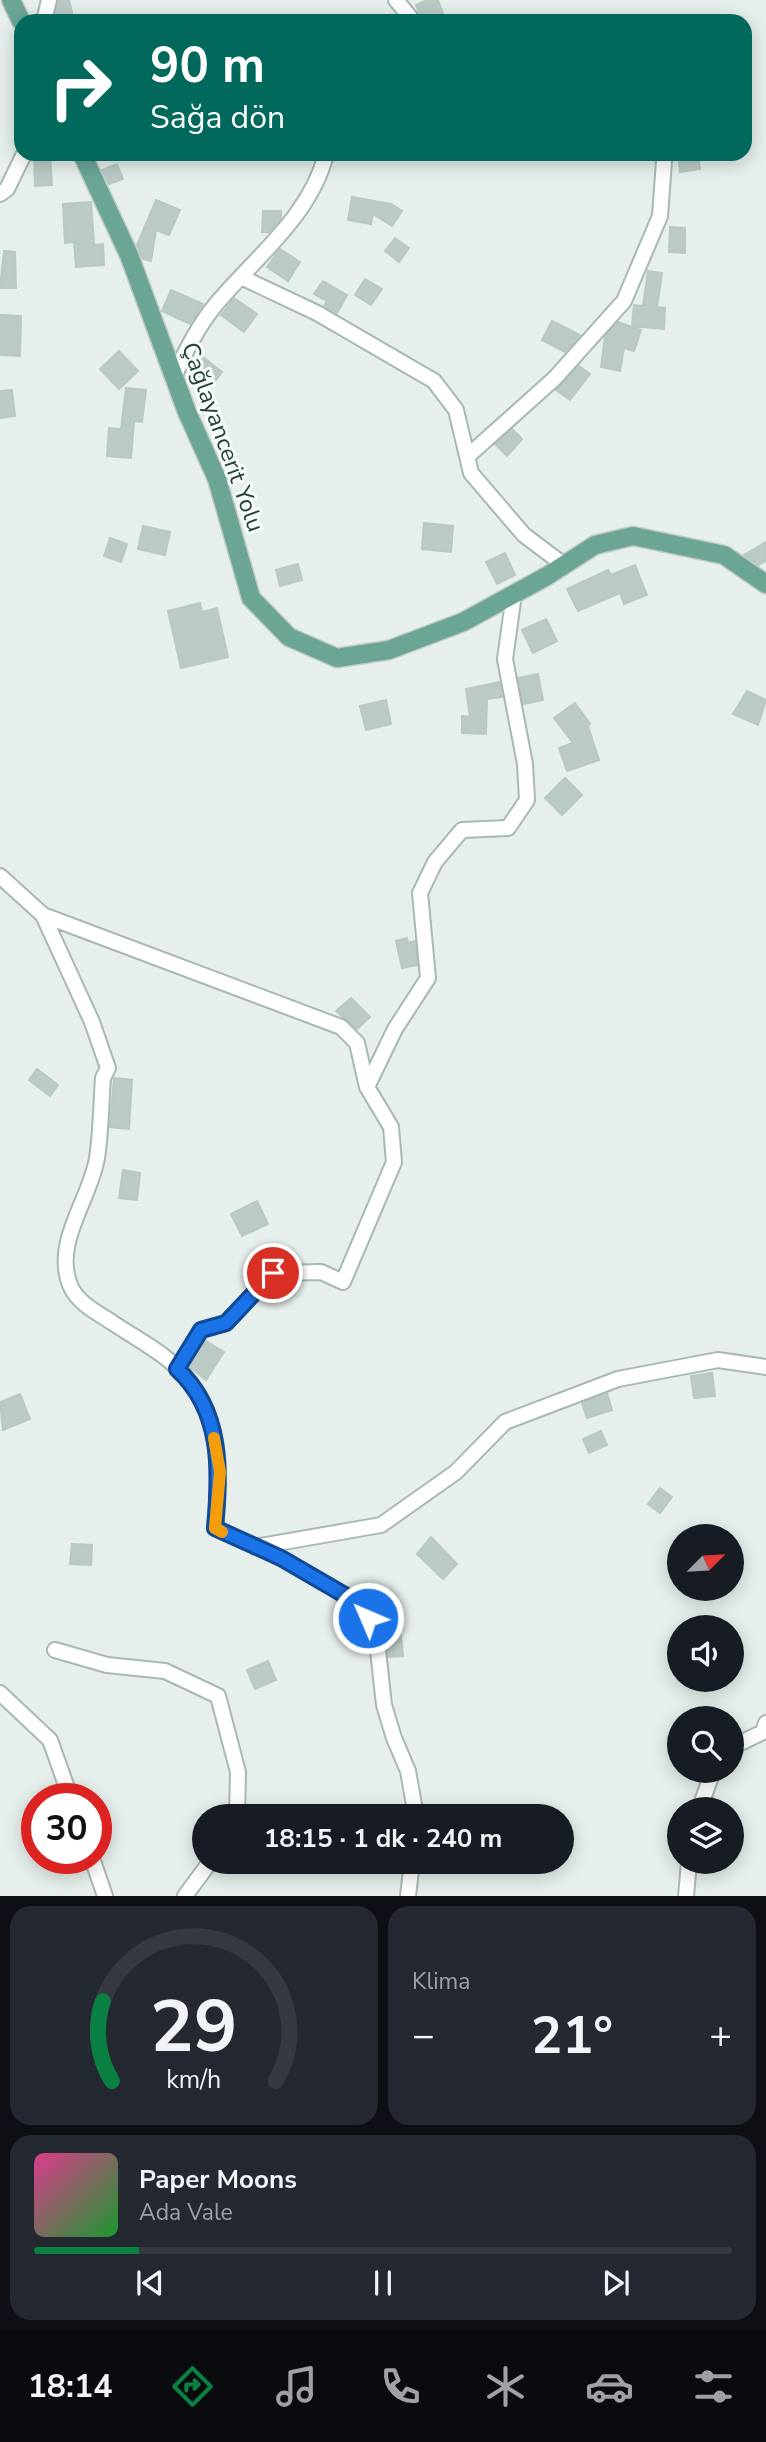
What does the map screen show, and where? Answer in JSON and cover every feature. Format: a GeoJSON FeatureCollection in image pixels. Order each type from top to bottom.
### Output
{"type":"FeatureCollection","features":[{"type":"Feature","properties":{"kind":"main road","name":"Çağlayancerit Yolu"},"geometry":{"type":"LineString","coordinates":[[85,161],[129,255],[174,377],[217,480],[251,598],[289,637],[337,658],[389,650],[463,622],[595,545],[633,536],[724,555],[766,584]]}},
{"type":"Feature","properties":{"kind":"street"},"geometry":{"type":"LineString","coordinates":[[0,194],[7,189],[21,161]]}},
{"type":"Feature","properties":{"kind":"street"},"geometry":{"type":"LineString","coordinates":[[174,377],[189,342],[216,304],[286,227],[320,178],[324,161]]}},
{"type":"Feature","properties":{"kind":"street"},"geometry":{"type":"LineString","coordinates":[[469,455],[555,378],[624,300],[660,216],[664,161]]}},
{"type":"Feature","properties":{"kind":"street"},"geometry":{"type":"LineString","coordinates":[[241,277],[317,313],[434,381],[456,410],[469,455],[471,473],[524,535],[564,565]]}},
{"type":"Feature","properties":{"kind":"street"},"geometry":{"type":"LineString","coordinates":[[367,1087],[396,1029],[428,978],[420,893],[435,862],[462,830],[508,828],[527,800],[525,764],[505,659],[514,594]]}},
{"type":"Feature","properties":{"kind":"street"},"geometry":{"type":"LineString","coordinates":[[0,876],[43,915],[341,1027],[356,1043],[367,1087],[391,1128],[394,1162],[343,1282],[321,1272],[273,1273],[226,1323],[201,1330],[177,1369]]}},
{"type":"Feature","properties":{"kind":"street"},"geometry":{"type":"LineString","coordinates":[[43,915],[92,1022],[99,1051],[108,1068],[103,1078],[94,1168],[68,1239],[66,1256],[70,1285],[82,1302],[177,1369],[189,1380],[204,1405],[220,1472],[215,1528],[256,1547],[360,1604],[376,1632],[384,1705],[408,1771],[414,1804]]}},
{"type":"Feature","properties":{"kind":"street"},"geometry":{"type":"LineString","coordinates":[[256,1547],[381,1525],[456,1472],[505,1422],[618,1379],[718,1360],[766,1367]]}},
{"type":"Feature","properties":{"kind":"street"},"geometry":{"type":"LineString","coordinates":[[55,1650],[107,1665],[164,1671],[218,1696],[238,1772],[237,1804]]}},
{"type":"Feature","properties":{"kind":"street"},"geometry":{"type":"LineString","coordinates":[[0,1693],[50,1740],[65,1783]]}},
{"type":"Feature","properties":{"kind":"street"},"geometry":{"type":"LineString","coordinates":[[744,1741],[763,1732],[766,1723]]}},
{"type":"Feature","properties":{"kind":"street"},"geometry":{"type":"LineString","coordinates":[[97,1874],[105,1896]]}},
{"type":"Feature","properties":{"kind":"street"},"geometry":{"type":"LineString","coordinates":[[185,1896],[201,1874]]}},
{"type":"Feature","properties":{"kind":"street"},"geometry":{"type":"LineString","coordinates":[[408,1896],[410,1874]]}},
{"type":"Feature","properties":{"kind":"street"},"geometry":{"type":"LineString","coordinates":[[686,1896],[688,1874]]}},
{"type":"Feature","properties":{"kind":"building"},"geometry":{"type":"Polygon","coordinates":[[[58,0],[69,0],[72,14],[55,14],[58,0]]]}},
{"type":"Feature","properties":{"kind":"building"},"geometry":{"type":"Polygon","coordinates":[[[427,0],[438,0],[443,14],[419,14],[416,5],[427,0]]]}},
{"type":"Feature","properties":{"kind":"building"},"geometry":{"type":"Polygon","coordinates":[[[34,161],[50,161],[52,185],[35,186],[34,161]]]}},
{"type":"Feature","properties":{"kind":"building"},"geometry":{"type":"Polygon","coordinates":[[[679,161],[699,161],[700,169],[680,172],[679,161]]]}},
{"type":"Feature","properties":{"kind":"building"},"geometry":{"type":"Polygon","coordinates":[[[117,164],[123,179],[109,184],[102,170],[117,164]]]}},
{"type":"Feature","properties":{"kind":"building"},"geometry":{"type":"Polygon","coordinates":[[[352,197],[391,204],[402,211],[392,226],[373,214],[371,224],[348,220],[352,197]]]}},
{"type":"Feature","properties":{"kind":"building"},"geometry":{"type":"Polygon","coordinates":[[[156,200],[180,210],[169,235],[156,230],[151,261],[143,259],[137,245],[156,200]]]}},
{"type":"Feature","properties":{"kind":"building"},"geometry":{"type":"Polygon","coordinates":[[[91,202],[94,245],[103,244],[104,265],[76,267],[74,242],[65,243],[63,204],[91,202]]]}},
{"type":"Feature","properties":{"kind":"building"},"geometry":{"type":"Polygon","coordinates":[[[263,211],[281,211],[281,218],[269,232],[262,232],[263,211]]]}},
{"type":"Feature","properties":{"kind":"building"},"geometry":{"type":"Polygon","coordinates":[[[670,227],[685,228],[685,253],[669,252],[670,227]]]}},
{"type":"Feature","properties":{"kind":"building"},"geometry":{"type":"Polygon","coordinates":[[[395,238],[409,248],[399,262],[385,251],[395,238]]]}},
{"type":"Feature","properties":{"kind":"building"},"geometry":{"type":"Polygon","coordinates":[[[280,249],[300,262],[288,281],[267,267],[280,249]]]}},
{"type":"Feature","properties":{"kind":"building"},"geometry":{"type":"Polygon","coordinates":[[[4,251],[15,252],[16,288],[0,288],[4,251]]]}},
{"type":"Feature","properties":{"kind":"building"},"geometry":{"type":"Polygon","coordinates":[[[648,271],[662,273],[657,307],[665,308],[664,329],[632,326],[634,305],[643,306],[648,271]]]}},
{"type":"Feature","properties":{"kind":"building"},"geometry":{"type":"Polygon","coordinates":[[[365,279],[382,289],[371,305],[355,295],[365,279]]]}},
{"type":"Feature","properties":{"kind":"building"},"geometry":{"type":"Polygon","coordinates":[[[323,281],[347,295],[337,313],[324,306],[327,301],[314,294],[323,281]]]}},
{"type":"Feature","properties":{"kind":"building"},"geometry":{"type":"Polygon","coordinates":[[[171,290],[203,304],[190,324],[162,311],[171,290]]]}},
{"type":"Feature","properties":{"kind":"building"},"geometry":{"type":"Polygon","coordinates":[[[234,298],[257,314],[244,332],[221,315],[234,298]]]}},
{"type":"Feature","properties":{"kind":"building"},"geometry":{"type":"Polygon","coordinates":[[[0,315],[21,316],[20,356],[0,355],[0,315]]]}},
{"type":"Feature","properties":{"kind":"building"},"geometry":{"type":"Polygon","coordinates":[[[552,321],[580,335],[565,352],[542,340],[552,321]]]}},
{"type":"Feature","properties":{"kind":"building"},"geometry":{"type":"Polygon","coordinates":[[[618,322],[641,330],[634,351],[624,348],[620,371],[601,367],[605,337],[618,322]]]}},
{"type":"Feature","properties":{"kind":"building"},"geometry":{"type":"Polygon","coordinates":[[[119,351],[138,371],[119,389],[100,369],[119,351]]]}},
{"type":"Feature","properties":{"kind":"building"},"geometry":{"type":"Polygon","coordinates":[[[203,357],[222,372],[209,389],[190,375],[203,357]]]}},
{"type":"Feature","properties":{"kind":"building"},"geometry":{"type":"Polygon","coordinates":[[[579,366],[590,374],[570,400],[556,390],[579,366]]]}},
{"type":"Feature","properties":{"kind":"building"},"geometry":{"type":"Polygon","coordinates":[[[126,388],[146,390],[142,422],[134,421],[131,458],[107,456],[109,428],[121,429],[126,388]]]}},
{"type":"Feature","properties":{"kind":"building"},"geometry":{"type":"Polygon","coordinates":[[[12,390],[15,416],[0,418],[0,391],[12,390]]]}},
{"type":"Feature","properties":{"kind":"building"},"geometry":{"type":"Polygon","coordinates":[[[512,429],[522,439],[507,456],[495,444],[512,429]]]}},
{"type":"Feature","properties":{"kind":"building"},"geometry":{"type":"Polygon","coordinates":[[[424,523],[453,526],[451,552],[422,549],[424,523]]]}},
{"type":"Feature","properties":{"kind":"building"},"geometry":{"type":"Polygon","coordinates":[[[143,526],[170,532],[165,555],[138,549],[143,526]]]}},
{"type":"Feature","properties":{"kind":"building"},"geometry":{"type":"Polygon","coordinates":[[[110,538],[127,544],[121,562],[104,556],[110,538]]]}},
{"type":"Feature","properties":{"kind":"building"},"geometry":{"type":"Polygon","coordinates":[[[766,542],[766,561],[758,565],[744,555],[766,542]]]}},
{"type":"Feature","properties":{"kind":"building"},"geometry":{"type":"Polygon","coordinates":[[[505,553],[515,575],[497,584],[486,562],[505,553]]]}},
{"type":"Feature","properties":{"kind":"building"},"geometry":{"type":"Polygon","coordinates":[[[298,564],[302,580],[280,586],[276,570],[298,564]]]}},
{"type":"Feature","properties":{"kind":"building"},"geometry":{"type":"Polygon","coordinates":[[[635,565],[647,595],[624,604],[620,593],[578,611],[567,589],[608,570],[611,575],[635,565]]]}},
{"type":"Feature","properties":{"kind":"building"},"geometry":{"type":"Polygon","coordinates":[[[200,603],[202,612],[217,608],[228,657],[181,668],[168,611],[200,603]]]}},
{"type":"Feature","properties":{"kind":"building"},"geometry":{"type":"Polygon","coordinates":[[[546,619],[557,641],[533,653],[522,630],[546,619]]]}},
{"type":"Feature","properties":{"kind":"building"},"geometry":{"type":"Polygon","coordinates":[[[538,674],[543,700],[523,704],[518,678],[538,674]]]}},
{"type":"Feature","properties":{"kind":"building"},"geometry":{"type":"Polygon","coordinates":[[[500,682],[502,697],[487,699],[486,734],[462,733],[462,716],[470,717],[466,689],[500,682]]]}},
{"type":"Feature","properties":{"kind":"building"},"geometry":{"type":"Polygon","coordinates":[[[747,691],[766,700],[758,725],[733,714],[747,691]]]}},
{"type":"Feature","properties":{"kind":"building"},"geometry":{"type":"Polygon","coordinates":[[[386,700],[391,724],[366,730],[360,706],[386,700]]]}},
{"type":"Feature","properties":{"kind":"building"},"geometry":{"type":"Polygon","coordinates":[[[575,703],[590,724],[588,726],[599,760],[567,771],[559,748],[573,743],[554,718],[575,703]]]}},
{"type":"Feature","properties":{"kind":"building"},"geometry":{"type":"Polygon","coordinates":[[[565,778],[582,795],[562,815],[545,798],[565,778]]]}},
{"type":"Feature","properties":{"kind":"building"},"geometry":{"type":"Polygon","coordinates":[[[407,938],[408,943],[415,941],[417,965],[402,968],[396,941],[407,938]]]}},
{"type":"Feature","properties":{"kind":"building"},"geometry":{"type":"Polygon","coordinates":[[[351,998],[370,1017],[357,1029],[336,1011],[351,998]]]}},
{"type":"Feature","properties":{"kind":"building"},"geometry":{"type":"Polygon","coordinates":[[[37,1069],[58,1085],[50,1096],[29,1080],[37,1069]]]}},
{"type":"Feature","properties":{"kind":"building"},"geometry":{"type":"Polygon","coordinates":[[[114,1078],[132,1080],[129,1129],[110,1127],[114,1078]]]}},
{"type":"Feature","properties":{"kind":"building"},"geometry":{"type":"Polygon","coordinates":[[[123,1170],[140,1173],[137,1200],[119,1198],[123,1170]]]}},
{"type":"Feature","properties":{"kind":"building"},"geometry":{"type":"Polygon","coordinates":[[[257,1201],[268,1224],[242,1236],[231,1214],[257,1201]]]}},
{"type":"Feature","properties":{"kind":"building"},"geometry":{"type":"Polygon","coordinates":[[[206,1341],[224,1352],[206,1380],[190,1367],[206,1341]]]}},
{"type":"Feature","properties":{"kind":"building"},"geometry":{"type":"Polygon","coordinates":[[[712,1373],[715,1396],[694,1398],[691,1376],[712,1373]]]}},
{"type":"Feature","properties":{"kind":"building"},"geometry":{"type":"Polygon","coordinates":[[[607,1393],[612,1410],[587,1418],[582,1403],[607,1393]]]}},
{"type":"Feature","properties":{"kind":"building"},"geometry":{"type":"Polygon","coordinates":[[[20,1394],[30,1419],[3,1430],[0,1402],[20,1394]]]}},
{"type":"Feature","properties":{"kind":"building"},"geometry":{"type":"Polygon","coordinates":[[[601,1431],[607,1445],[589,1453],[583,1439],[601,1431]]]}},
{"type":"Feature","properties":{"kind":"building"},"geometry":{"type":"Polygon","coordinates":[[[660,1488],[672,1497],[660,1513],[648,1504],[660,1488]]]}},
{"type":"Feature","properties":{"kind":"building"},"geometry":{"type":"Polygon","coordinates":[[[431,1537],[457,1564],[443,1579],[417,1554],[431,1537]]]}},
{"type":"Feature","properties":{"kind":"building"},"geometry":{"type":"Polygon","coordinates":[[[72,1544],[92,1545],[91,1565],[70,1564],[72,1544]]]}},
{"type":"Feature","properties":{"kind":"building"},"geometry":{"type":"Polygon","coordinates":[[[389,1608],[401,1635],[403,1656],[388,1657],[385,1630],[377,1614],[389,1608]]]}},
{"type":"Feature","properties":{"kind":"building"},"geometry":{"type":"Polygon","coordinates":[[[268,1661],[276,1680],[255,1689],[247,1670],[268,1661]]]}},
{"type":"Feature","properties":{"kind":"slow traffic"},"geometry":{"type":"LineString","coordinates":[[214,1438],[220,1472],[215,1528],[222,1532]]}},
{"type":"Feature","properties":{"kind":"route"},"geometry":{"type":"LineString","coordinates":[[273,1273],[226,1323],[201,1330],[177,1369],[189,1380],[204,1405],[215,1443],[220,1472],[215,1528],[281,1558],[360,1604],[368,1618]]}}]}
